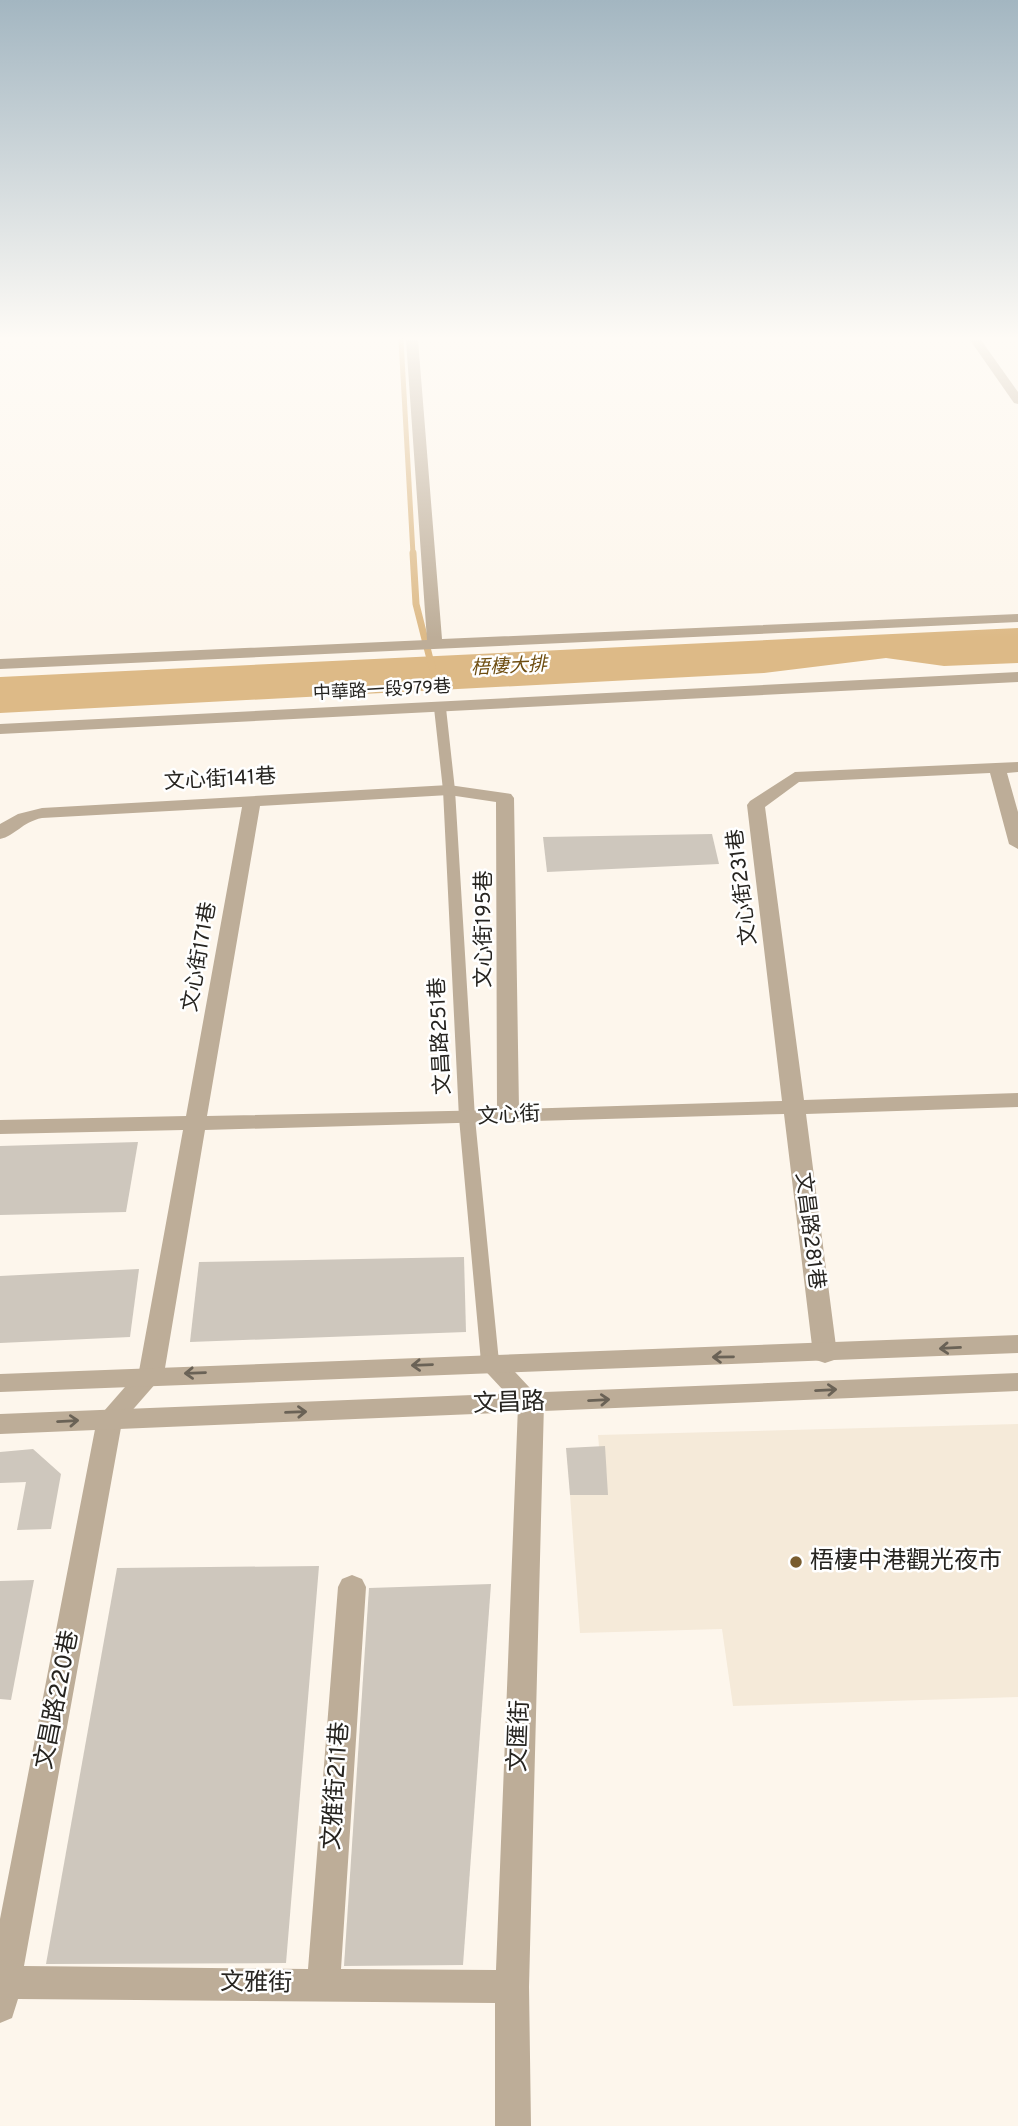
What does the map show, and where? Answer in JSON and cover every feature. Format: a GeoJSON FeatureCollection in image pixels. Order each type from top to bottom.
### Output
{"type":"FeatureCollection","features":[{"type":"Feature","properties":{"kind":"street"},"geometry":{"type":"LineString","coordinates":[[420,439],[435,644]]}},
{"type":"Feature","properties":{"kind":"street"},"geometry":{"type":"LineString","coordinates":[[0,664],[1018,618]]}},
{"type":"Feature","properties":{"kind":"street","name":"中華路一段979巷"},"geometry":{"type":"LineString","coordinates":[[0,729],[1018,677]]}},
{"type":"Feature","properties":{"kind":"street","name":"文心街231巷"},"geometry":{"type":"LineString","coordinates":[[793,1107],[756,805],[795,777],[1018,767]]}},
{"type":"Feature","properties":{"kind":"street"},"geometry":{"type":"LineString","coordinates":[[997,768],[1018,844]]}},
{"type":"Feature","properties":{"kind":"street","name":"文心街141巷"},"geometry":{"type":"LineString","coordinates":[[0,834],[8,825],[22,817],[42,813],[449,790]]}},
{"type":"Feature","properties":{"kind":"street","name":"文心街195巷"},"geometry":{"type":"LineString","coordinates":[[449,790],[505,798],[508,1116]]}},
{"type":"Feature","properties":{"kind":"street","name":"文心街171巷"},"geometry":{"type":"LineString","coordinates":[[151,1374],[252,801]]}},
{"type":"Feature","properties":{"kind":"street","name":"文心街"},"geometry":{"type":"LineString","coordinates":[[0,1127],[467,1118],[1018,1100]]}},
{"type":"Feature","properties":{"kind":"street","name":"文昌路281巷"},"geometry":{"type":"LineString","coordinates":[[793,1107],[825,1354]]}},
{"type":"Feature","properties":{"kind":"street","name":"文昌路"},"geometry":{"type":"LineString","coordinates":[[0,1383],[151,1374],[825,1354],[1018,1344]]}},
{"type":"Feature","properties":{"kind":"street"},"geometry":{"type":"LineString","coordinates":[[490,1362],[531,1403]]}},
{"type":"Feature","properties":{"kind":"street"},"geometry":{"type":"LineString","coordinates":[[110,1419],[151,1374]]}},
{"type":"Feature","properties":{"kind":"street","name":"文昌路"},"geometry":{"type":"LineString","coordinates":[[0,1424],[1018,1382]]}},
{"type":"Feature","properties":{"kind":"street","name":"文匯街"},"geometry":{"type":"LineString","coordinates":[[513,2126],[512,1987],[531,1403]]}},
{"type":"Feature","properties":{"kind":"street","name":"文昌路220巷"},"geometry":{"type":"LineString","coordinates":[[2,1990],[110,1419]]}},
{"type":"Feature","properties":{"kind":"street","name":"文雅街211巷"},"geometry":{"type":"LineString","coordinates":[[323,1985],[352,1587]]}},
{"type":"Feature","properties":{"kind":"street","name":"文雅街"},"geometry":{"type":"LineString","coordinates":[[2,1990],[323,1985],[512,1987]]}},
{"type":"Feature","properties":{"kind":"lane","name":"文昌路251巷"},"geometry":{"type":"LineString","coordinates":[[440,708],[449,790],[467,1118],[490,1362]]}},
{"type":"Feature","properties":{"kind":"shaded area","name":"梧棲中港觀光夜市"},"geometry":{"type":"Polygon","coordinates":[[[1018,1424],[1018,1697],[733,1706],[722,1629],[580,1633],[570,1495],[603,1493],[598,1435],[1018,1424]]]}},
{"type":"Feature","properties":{"kind":"water","name":"梧棲大排"},"geometry":{"type":"Polygon","coordinates":[[[1018,628],[1018,663],[944,666],[886,658],[764,673],[0,713],[0,677],[1018,628]]]}},
{"type":"Feature","properties":{"kind":"building"},"geometry":{"type":"Polygon","coordinates":[[[712,834],[719,864],[547,872],[543,837],[712,834]]]}},
{"type":"Feature","properties":{"kind":"building"},"geometry":{"type":"Polygon","coordinates":[[[138,1142],[126,1212],[0,1215],[0,1146],[138,1142]]]}},
{"type":"Feature","properties":{"kind":"building"},"geometry":{"type":"Polygon","coordinates":[[[464,1257],[466,1332],[190,1342],[199,1262],[464,1257]]]}},
{"type":"Feature","properties":{"kind":"building"},"geometry":{"type":"Polygon","coordinates":[[[139,1269],[130,1337],[0,1343],[0,1276],[139,1269]]]}},
{"type":"Feature","properties":{"kind":"building"},"geometry":{"type":"Polygon","coordinates":[[[605,1446],[608,1495],[570,1495],[566,1448],[605,1446]]]}},
{"type":"Feature","properties":{"kind":"building"},"geometry":{"type":"Polygon","coordinates":[[[33,1449],[61,1474],[51,1529],[17,1530],[26,1482],[0,1483],[0,1452],[33,1449]]]}},
{"type":"Feature","properties":{"kind":"building"},"geometry":{"type":"Polygon","coordinates":[[[319,1566],[286,1963],[46,1964],[117,1568],[319,1566]]]}},
{"type":"Feature","properties":{"kind":"building"},"geometry":{"type":"Polygon","coordinates":[[[34,1580],[11,1700],[0,1699],[0,1581],[34,1580]]]}},
{"type":"Feature","properties":{"kind":"building"},"geometry":{"type":"Polygon","coordinates":[[[491,1584],[463,1965],[344,1966],[369,1588],[491,1584]]]}},
{"type":"Feature","properties":{"kind":"waterway"},"geometry":{"type":"LineString","coordinates":[[407,439],[413,554]]}},
{"type":"Feature","properties":{"kind":"waterway"},"geometry":{"type":"LineString","coordinates":[[413,553],[416,604],[432,667]]}},
{"type":"Feature","properties":{"kind":"place","name":"梧棲中港觀光夜市"},"geometry":{"type":"Point","coordinates":[796,1562]}}]}
